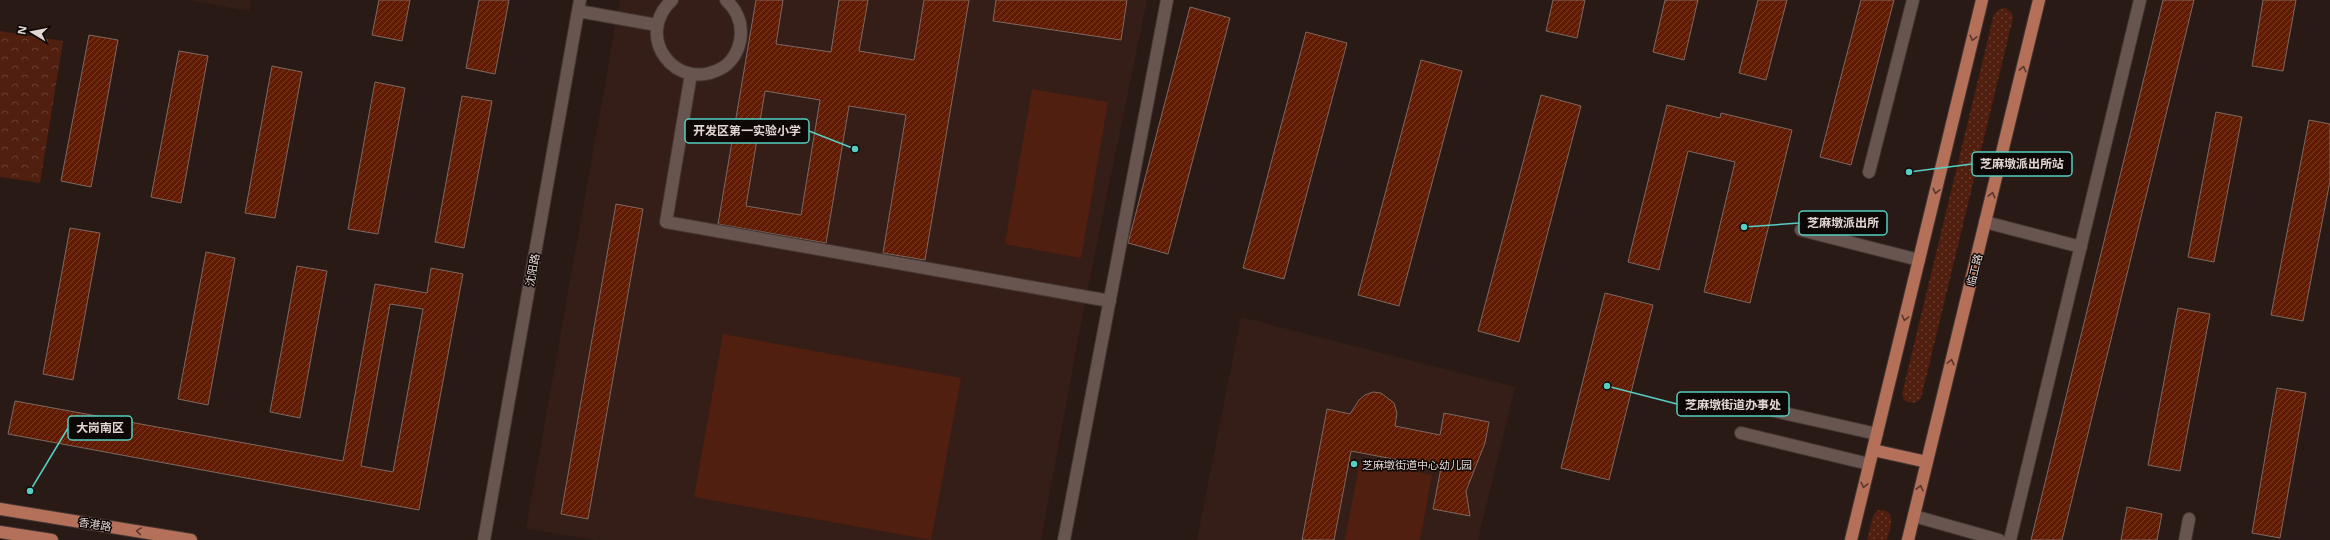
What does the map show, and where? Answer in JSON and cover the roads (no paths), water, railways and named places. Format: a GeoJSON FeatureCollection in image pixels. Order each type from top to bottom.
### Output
{"type":"FeatureCollection","features":[{"type":"Feature","properties":{"kind":"main road"},"geometry":{"type":"LineString","coordinates":[[1851,540],[1982,0]]}},
{"type":"Feature","properties":{"kind":"main road","name":"临工路"},"geometry":{"type":"LineString","coordinates":[[1908,540],[2039,0]]}},
{"type":"Feature","properties":{"kind":"main road"},"geometry":{"type":"LineString","coordinates":[[1873,450],[1927,462]]}},
{"type":"Feature","properties":{"kind":"main road","name":"香港路"},"geometry":{"type":"LineString","coordinates":[[0,509],[191,540]]}},
{"type":"Feature","properties":{"kind":"main road"},"geometry":{"type":"LineString","coordinates":[[0,532],[52,540]]}},
{"type":"Feature","properties":{"kind":"street"},"geometry":{"type":"LineString","coordinates":[[672,0],[660,15],[657,25],[657,38],[660,51],[668,62],[678,70],[691,74],[703,75],[720,69],[734,57],[739,46],[740,22],[735,10],[726,0]]}},
{"type":"Feature","properties":{"kind":"street"},"geometry":{"type":"LineString","coordinates":[[1064,540],[1167,0]]}},
{"type":"Feature","properties":{"kind":"street"},"geometry":{"type":"LineString","coordinates":[[1869,172],[1913,0]]}},
{"type":"Feature","properties":{"kind":"street"},"geometry":{"type":"LineString","coordinates":[[2010,540],[2140,0]]}},
{"type":"Feature","properties":{"kind":"street"},"geometry":{"type":"LineString","coordinates":[[579,6],[657,25]]}},
{"type":"Feature","properties":{"kind":"street","name":"沈阳路"},"geometry":{"type":"LineString","coordinates":[[484,540],[579,6]]}},
{"type":"Feature","properties":{"kind":"street"},"geometry":{"type":"LineString","coordinates":[[691,74],[666,222],[1110,301]]}},
{"type":"Feature","properties":{"kind":"street"},"geometry":{"type":"LineString","coordinates":[[1985,222],[2081,247]]}},
{"type":"Feature","properties":{"kind":"street"},"geometry":{"type":"LineString","coordinates":[[1801,230],[1919,260]]}},
{"type":"Feature","properties":{"kind":"street"},"geometry":{"type":"LineString","coordinates":[[1748,404],[1877,434]]}},
{"type":"Feature","properties":{"kind":"street"},"geometry":{"type":"LineString","coordinates":[[1741,433],[1869,464]]}},
{"type":"Feature","properties":{"kind":"street"},"geometry":{"type":"LineString","coordinates":[[1914,516],[1999,540]]}},
{"type":"Feature","properties":{"kind":"street"},"geometry":{"type":"LineString","coordinates":[[2185,540],[2189,519]]}},
{"type":"Feature","properties":{"kind":"place","name":"开发区第一实验小学"},"geometry":{"type":"Point","coordinates":[855,149]}},
{"type":"Feature","properties":{"kind":"place","name":"芝麻墩派出所站"},"geometry":{"type":"Point","coordinates":[1909,172]}},
{"type":"Feature","properties":{"kind":"place","name":"芝麻墩派出所"},"geometry":{"type":"Point","coordinates":[1744,227]}},
{"type":"Feature","properties":{"kind":"place","name":"芝麻墩街道办事处"},"geometry":{"type":"Point","coordinates":[1607,386]}},
{"type":"Feature","properties":{"kind":"place","name":"芝麻墩街道中心幼儿园"},"geometry":{"type":"Point","coordinates":[1354,464]}},
{"type":"Feature","properties":{"kind":"place","name":"大岗南区"},"geometry":{"type":"Point","coordinates":[30,491]}}]}
